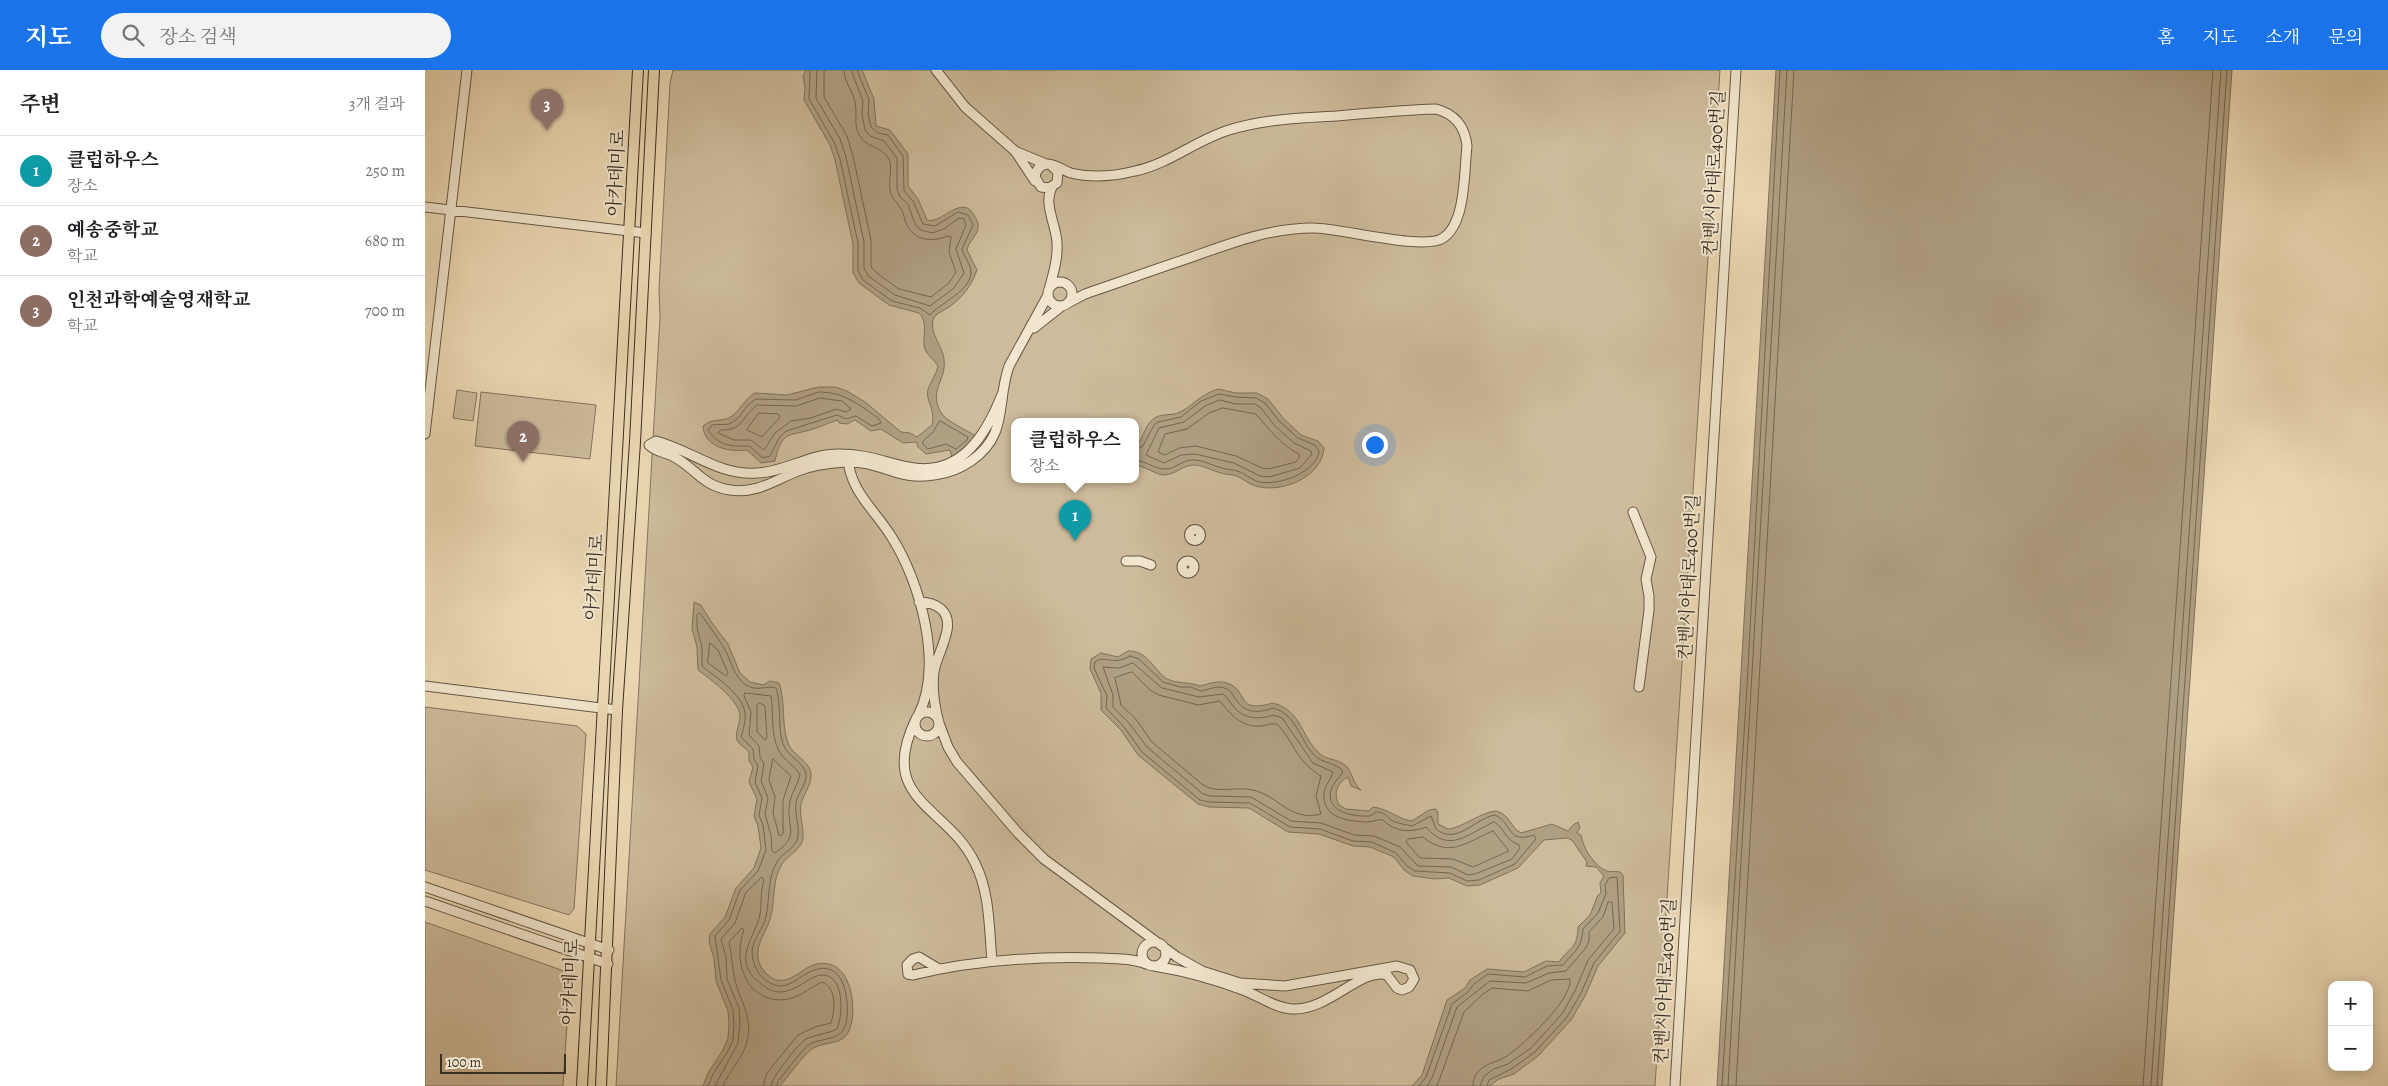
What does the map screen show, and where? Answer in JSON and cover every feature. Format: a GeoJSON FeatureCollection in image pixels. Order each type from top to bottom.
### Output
{"type":"FeatureCollection","features":[{"type":"Feature","properties":{"kind":"main road","name":"아카데미로"},"geometry":{"type":"LineString","coordinates":[[582,1086],[588,943],[619,440],[628,231],[638,70]]}},
{"type":"Feature","properties":{"kind":"main road","name":"아카데미로"},"geometry":{"type":"LineString","coordinates":[[601,1086],[609,950],[617,710],[654,70]]}},
{"type":"Feature","properties":{"kind":"street"},"geometry":{"type":"LineString","coordinates":[[425,434],[467,70]]}},
{"type":"Feature","properties":{"kind":"street"},"geometry":{"type":"LineString","coordinates":[[936,70],[965,107],[1015,151],[1037,183],[1050,208]]}},
{"type":"Feature","properties":{"kind":"street","name":"컨벤시아대로400번길"},"geometry":{"type":"LineString","coordinates":[[1675,1086],[1736,70]]}},
{"type":"Feature","properties":{"kind":"street"},"geometry":{"type":"LineString","coordinates":[[1015,151],[1069,172],[1109,175],[1136,171],[1163,161],[1222,132],[1247,125],[1284,119],[1435,109],[1452,115],[1458,121],[1466,137],[1467,146],[1457,222],[1450,233],[1440,240],[1421,243],[1327,228],[1281,230],[1239,240],[1085,294],[1065,304],[1054,305],[1049,290]]}},
{"type":"Feature","properties":{"kind":"street"},"geometry":{"type":"LineString","coordinates":[[1037,183],[1038,168],[1049,165]]}},
{"type":"Feature","properties":{"kind":"street"},"geometry":{"type":"LineString","coordinates":[[848,458],[815,465],[758,489],[742,491],[720,488],[705,482],[682,461],[673,456],[655,451],[649,445],[656,441],[671,445],[713,466],[742,473],[767,472],[814,457],[848,458],[875,456],[910,467],[921,468],[976,457],[988,444],[1000,424],[1003,392],[1009,366],[1028,334],[1049,290],[1055,272],[1057,241],[1049,196],[1058,172],[1049,165]]}},
{"type":"Feature","properties":{"kind":"street"},"geometry":{"type":"LineString","coordinates":[[1037,183],[1045,188],[1055,184],[1069,172]]}},
{"type":"Feature","properties":{"kind":"street"},"geometry":{"type":"LineString","coordinates":[[425,207],[646,233]]}},
{"type":"Feature","properties":{"kind":"street"},"geometry":{"type":"LineString","coordinates":[[1055,272],[1061,282],[1071,289],[1085,294]]}},
{"type":"Feature","properties":{"kind":"street"},"geometry":{"type":"LineString","coordinates":[[1049,290],[1061,282]]}},
{"type":"Feature","properties":{"kind":"street"},"geometry":{"type":"LineString","coordinates":[[1028,334],[1065,304],[1071,297],[1071,289]]}},
{"type":"Feature","properties":{"kind":"street"},"geometry":{"type":"LineString","coordinates":[[962,461],[982,436],[1003,392]]}},
{"type":"Feature","properties":{"kind":"street"},"geometry":{"type":"LineString","coordinates":[[982,436],[988,444]]}},
{"type":"Feature","properties":{"kind":"street"},"geometry":{"type":"LineString","coordinates":[[848,458],[852,482],[858,493],[879,518],[901,554],[919,602],[926,635],[929,674],[926,696],[906,743],[906,773],[915,796],[961,840],[977,868],[987,903],[992,961]]}},
{"type":"Feature","properties":{"kind":"street"},"geometry":{"type":"LineString","coordinates":[[705,482],[713,466]]}},
{"type":"Feature","properties":{"kind":"street"},"geometry":{"type":"LineString","coordinates":[[742,473],[742,491]]}},
{"type":"Feature","properties":{"kind":"street"},"geometry":{"type":"LineString","coordinates":[[1633,512],[1651,557],[1645,579],[1649,596],[1649,610],[1639,687]]}},
{"type":"Feature","properties":{"kind":"street"},"geometry":{"type":"LineString","coordinates":[[1126,561],[1140,561],[1151,565]]}},
{"type":"Feature","properties":{"kind":"street"},"geometry":{"type":"LineString","coordinates":[[919,602],[938,607],[945,613],[948,622],[947,633],[936,662],[933,680],[934,698],[946,741],[963,770],[1030,846],[1060,872],[1161,945],[1202,971],[1252,985],[1285,986],[1397,966],[1410,970],[1414,979],[1409,988],[1401,990],[1397,988],[1387,975],[1373,975],[1349,987],[1327,1002],[1309,1008],[1293,1009],[1278,1006],[1251,993],[1213,979],[1150,965],[1138,957],[1072,957],[992,961],[939,969]]}},
{"type":"Feature","properties":{"kind":"street"},"geometry":{"type":"LineString","coordinates":[[425,686],[617,710]]}},
{"type":"Feature","properties":{"kind":"street"},"geometry":{"type":"LineString","coordinates":[[917,717],[929,712],[939,721]]}},
{"type":"Feature","properties":{"kind":"street"},"geometry":{"type":"LineString","coordinates":[[917,717],[917,730],[927,736]]}},
{"type":"Feature","properties":{"kind":"street"},"geometry":{"type":"LineString","coordinates":[[927,736],[938,731],[939,721]]}},
{"type":"Feature","properties":{"kind":"street"},"geometry":{"type":"LineString","coordinates":[[906,743],[914,735],[938,736],[946,741]]}},
{"type":"Feature","properties":{"kind":"street"},"geometry":{"type":"LineString","coordinates":[[425,886],[609,950]]}},
{"type":"Feature","properties":{"kind":"street"},"geometry":{"type":"LineString","coordinates":[[425,901],[608,964]]}},
{"type":"Feature","properties":{"kind":"street"},"geometry":{"type":"LineString","coordinates":[[1138,957],[1147,944],[1148,938],[1144,932]]}},
{"type":"Feature","properties":{"kind":"street"},"geometry":{"type":"LineString","coordinates":[[1147,944],[1155,942],[1161,945],[1166,952],[1165,960],[1150,965]]}},
{"type":"Feature","properties":{"kind":"shaded area"},"geometry":{"type":"Polygon","coordinates":[[[673,70],[1720,70],[1655,1086],[616,1086],[660,317],[659,289],[670,83],[673,70]]]}},
{"type":"Feature","properties":{"kind":"shaded area"},"geometry":{"type":"Polygon","coordinates":[[[457,390],[477,393],[473,421],[453,418],[457,390]]]}},
{"type":"Feature","properties":{"kind":"shaded area"},"geometry":{"type":"Polygon","coordinates":[[[481,392],[596,405],[590,459],[475,446],[481,392]]]}},
{"type":"Feature","properties":{"kind":"shaded area"},"geometry":{"type":"Polygon","coordinates":[[[425,707],[577,726],[586,734],[574,909],[569,915],[425,870],[425,707]]]}},
{"type":"Feature","properties":{"kind":"shaded area"},"geometry":{"type":"Polygon","coordinates":[[[425,922],[564,971],[570,978],[563,1086],[425,1086],[425,922]]]}},
{"type":"Feature","properties":{"kind":"water"},"geometry":{"type":"Polygon","coordinates":[[[806,70],[862,70],[874,99],[876,126],[890,130],[908,154],[908,186],[918,199],[927,220],[939,218],[958,208],[965,207],[970,210],[977,221],[977,231],[967,250],[977,270],[975,276],[958,300],[936,315],[932,326],[944,359],[943,374],[936,399],[938,406],[944,417],[977,437],[963,452],[952,458],[950,450],[926,454],[917,446],[917,442],[903,443],[881,429],[871,431],[855,420],[847,424],[839,423],[838,420],[787,436],[780,444],[775,461],[761,463],[747,450],[726,449],[713,444],[704,433],[703,426],[710,422],[729,418],[755,393],[787,395],[818,387],[835,387],[847,391],[865,402],[901,432],[910,433],[917,437],[932,425],[933,415],[927,393],[938,366],[924,348],[922,317],[919,313],[889,305],[859,283],[853,273],[853,244],[835,160],[830,145],[804,100],[803,76],[806,70]]]}},
{"type":"Feature","properties":{"kind":"water"},"geometry":{"type":"Polygon","coordinates":[[[1776,70],[2232,70],[2162,1086],[1717,1086],[1776,70]]]}},
{"type":"Feature","properties":{"kind":"water"},"geometry":{"type":"Polygon","coordinates":[[[1218,389],[1236,393],[1257,393],[1268,399],[1284,419],[1301,435],[1318,441],[1324,448],[1322,458],[1317,467],[1301,480],[1280,487],[1270,488],[1254,486],[1237,476],[1196,465],[1187,466],[1168,475],[1157,474],[1139,466],[1139,441],[1152,420],[1161,416],[1178,413],[1218,389]]]}},
{"type":"Feature","properties":{"kind":"water"},"geometry":{"type":"Polygon","coordinates":[[[694,602],[701,605],[728,644],[740,673],[750,682],[763,685],[770,681],[779,683],[788,743],[808,767],[811,776],[801,804],[802,842],[784,861],[776,878],[772,912],[758,950],[760,964],[769,976],[776,980],[788,979],[817,964],[828,964],[837,967],[848,983],[853,1005],[851,1025],[845,1037],[809,1051],[780,1086],[703,1086],[708,1073],[723,1050],[728,1038],[729,1023],[728,1011],[716,981],[714,958],[709,942],[710,934],[725,917],[736,888],[754,868],[761,848],[758,826],[754,816],[757,799],[749,782],[753,767],[749,761],[749,752],[737,739],[740,715],[729,696],[698,670],[697,647],[692,629],[694,602]]]}},
{"type":"Feature","properties":{"kind":"water"},"geometry":{"type":"Polygon","coordinates":[[[1128,651],[1139,653],[1162,675],[1175,682],[1200,686],[1216,682],[1227,683],[1238,691],[1247,704],[1261,706],[1273,703],[1290,712],[1319,753],[1322,756],[1344,764],[1361,790],[1351,786],[1348,777],[1341,782],[1336,796],[1339,805],[1346,809],[1369,811],[1373,807],[1379,808],[1412,821],[1429,810],[1436,809],[1438,824],[1448,829],[1494,811],[1506,816],[1521,833],[1552,824],[1568,831],[1578,822],[1580,827],[1577,833],[1581,835],[1587,851],[1594,861],[1602,869],[1620,872],[1623,875],[1625,933],[1598,966],[1585,996],[1571,1020],[1538,1056],[1514,1074],[1499,1079],[1489,1086],[1412,1086],[1422,1075],[1447,1000],[1465,988],[1470,980],[1487,969],[1524,972],[1546,961],[1559,962],[1575,944],[1578,927],[1590,915],[1598,895],[1601,893],[1600,883],[1604,876],[1596,867],[1586,866],[1587,862],[1572,840],[1567,838],[1544,840],[1518,868],[1480,885],[1467,886],[1449,878],[1435,879],[1413,876],[1404,870],[1394,857],[1370,847],[1353,846],[1319,834],[1288,832],[1249,808],[1209,807],[1198,804],[1138,755],[1121,730],[1101,710],[1101,693],[1090,669],[1091,659],[1101,653],[1118,657],[1128,651]]]}},
{"type":"Feature","properties":{"kind":"place","name":"인천과학예술영재학교"},"geometry":{"type":"Point","coordinates":[547,130]}},
{"type":"Feature","properties":{"kind":"place","name":"예송중학교"},"geometry":{"type":"Point","coordinates":[523,462]}},
{"type":"Feature","properties":{"kind":"place","name":"클럽하우스"},"geometry":{"type":"Point","coordinates":[1075,541]}}]}
